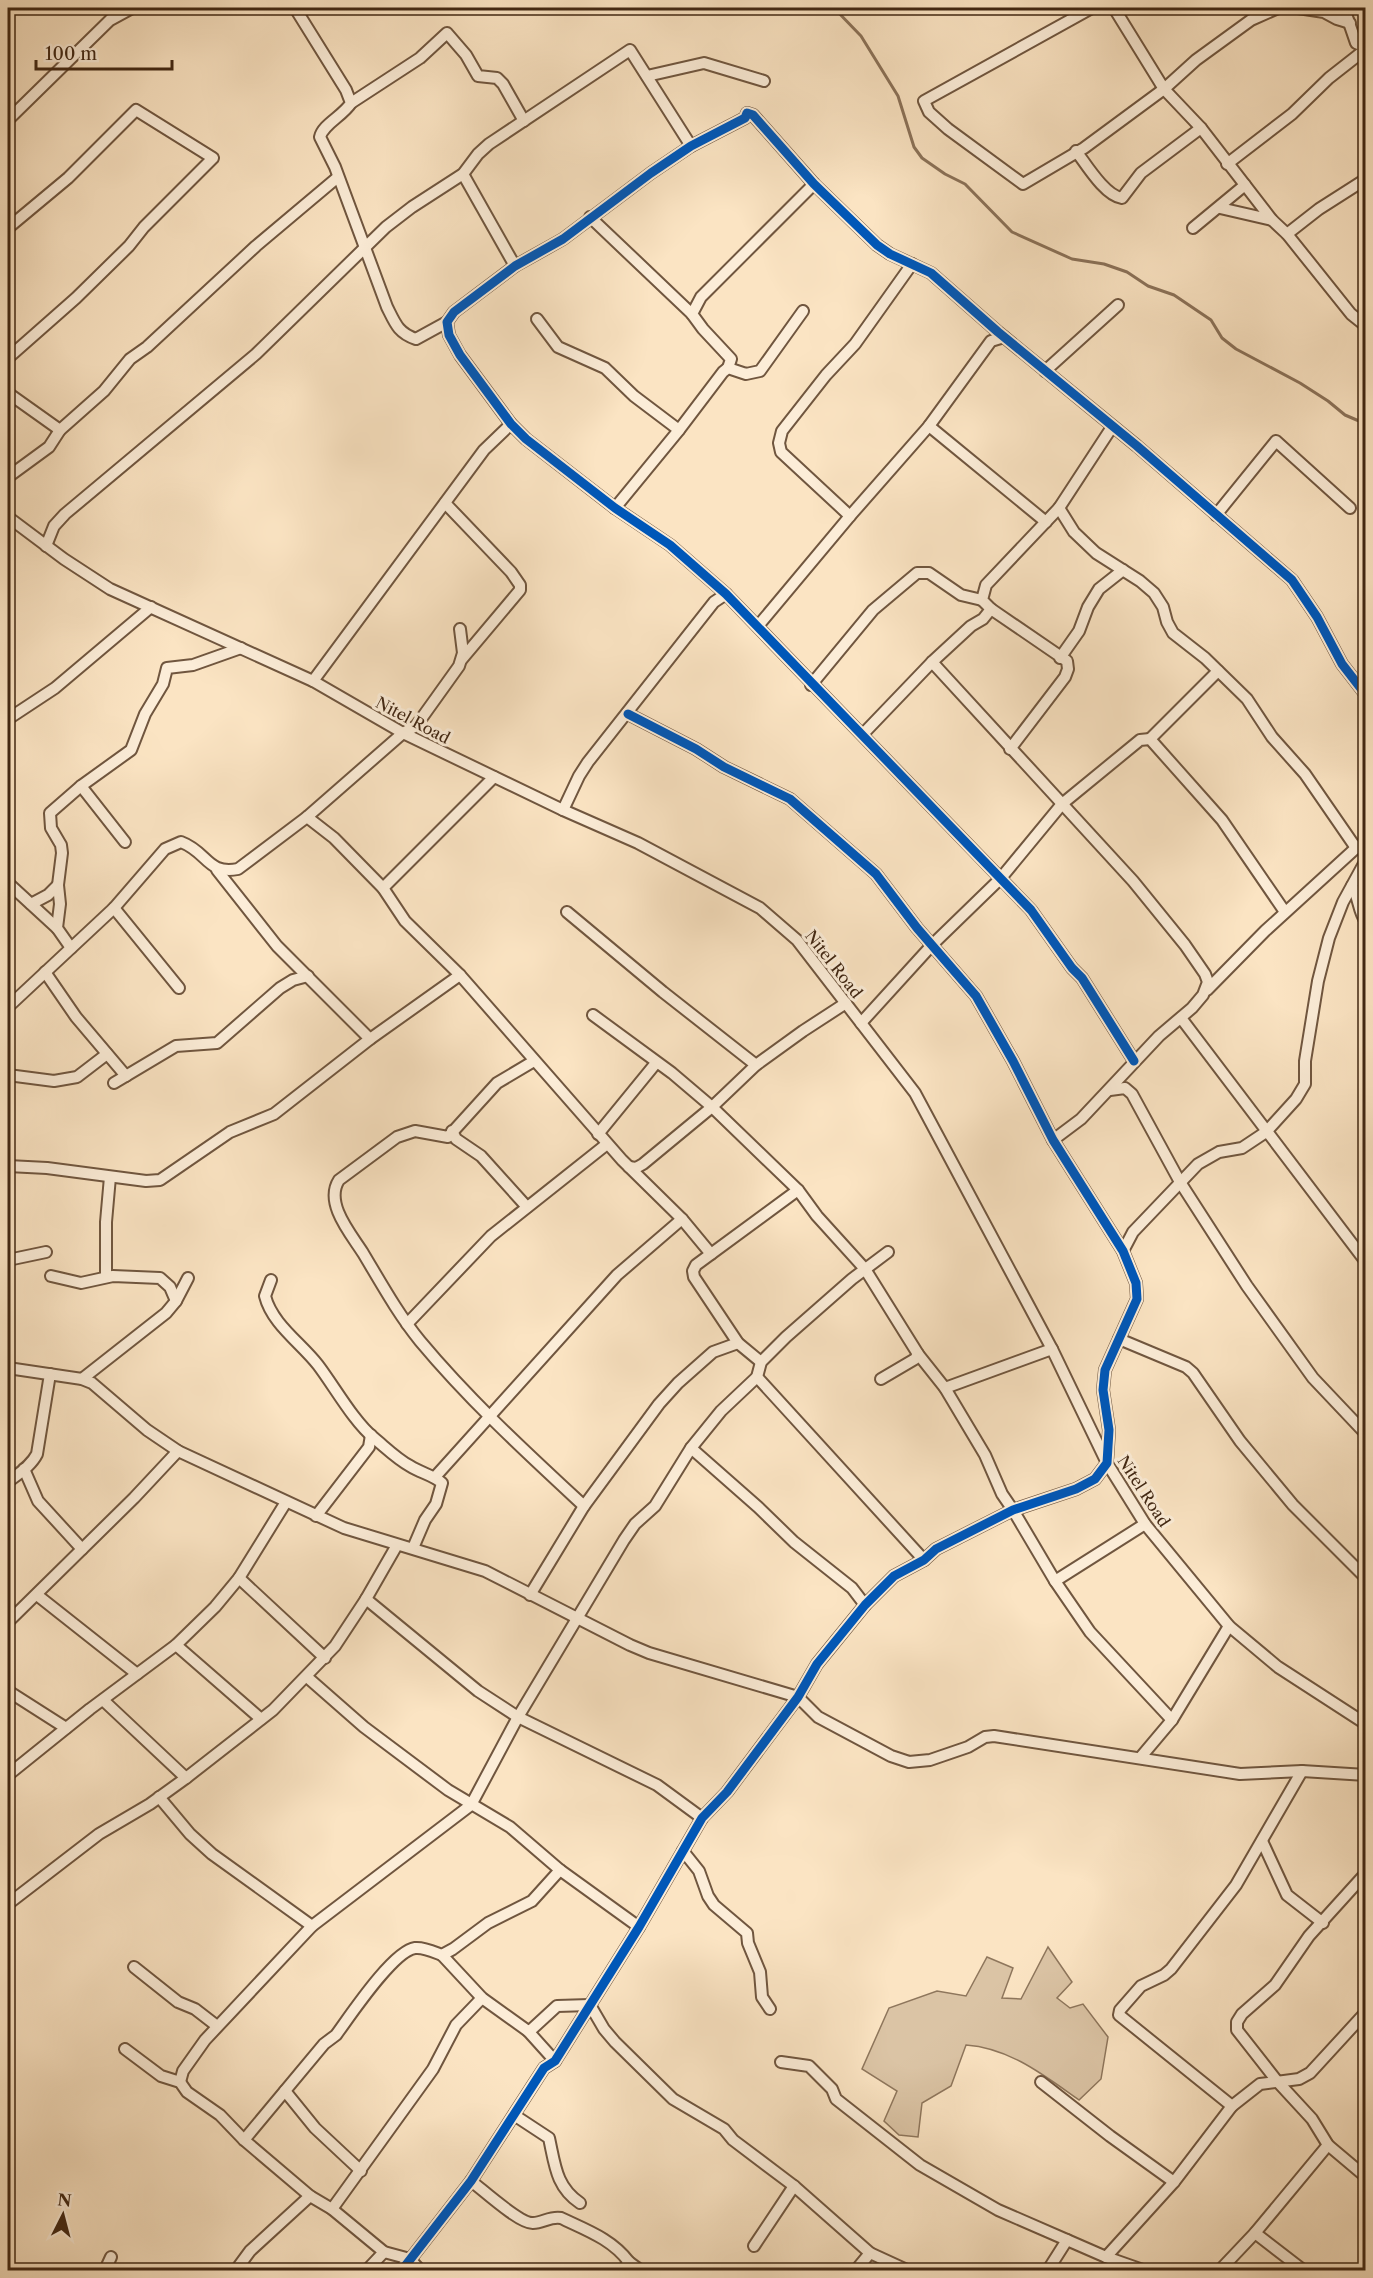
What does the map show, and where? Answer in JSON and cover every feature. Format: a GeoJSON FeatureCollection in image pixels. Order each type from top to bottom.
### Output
{"type":"FeatureCollection","features":[{"type":"Feature","properties":{"kind":"street"},"geometry":{"type":"LineString","coordinates":[[8,120],[110,21],[132,8]]}},
{"type":"Feature","properties":{"kind":"street"},"geometry":{"type":"LineString","coordinates":[[1092,8],[924,101],[929,112],[948,129],[1023,184],[1084,148],[1164,89],[1196,60],[1251,20],[1278,8]]}},
{"type":"Feature","properties":{"kind":"street"},"geometry":{"type":"LineString","coordinates":[[1114,8],[1164,89],[1201,128],[1272,220],[1287,234],[1351,314],[1365,326]]}},
{"type":"Feature","properties":{"kind":"street"},"geometry":{"type":"LineString","coordinates":[[1298,8],[1324,12],[1350,23]]}},
{"type":"Feature","properties":{"kind":"street"},"geometry":{"type":"LineString","coordinates":[[1227,164],[1293,114],[1329,78],[1365,48],[1356,43],[1344,8]]}},
{"type":"Feature","properties":{"kind":"street"},"geometry":{"type":"LineString","coordinates":[[300,9],[346,90],[351,103]]}},
{"type":"Feature","properties":{"kind":"street"},"geometry":{"type":"LineString","coordinates":[[524,121],[503,84],[497,78],[477,76],[466,56],[447,33],[420,58],[351,103],[335,121],[324,128],[320,137],[338,177],[387,308],[404,335],[416,339],[447,322],[460,306],[515,266],[563,239],[590,217],[691,146],[745,117],[747,113],[753,115],[814,184],[877,245],[890,254],[931,273],[1292,580],[1313,610],[1342,664],[1365,695]]}},
{"type":"Feature","properties":{"kind":"street"},"geometry":{"type":"LineString","coordinates":[[46,546],[54,526],[64,514],[256,354],[386,227],[411,207],[463,174],[483,149],[630,50],[691,146]]}},
{"type":"Feature","properties":{"kind":"street"},"geometry":{"type":"LineString","coordinates":[[647,76],[704,63],[764,81]]}},
{"type":"Feature","properties":{"kind":"street"},"geometry":{"type":"LineString","coordinates":[[8,228],[68,178],[136,110],[213,158],[144,227],[129,246],[8,358]]}},
{"type":"Feature","properties":{"kind":"street"},"geometry":{"type":"LineString","coordinates":[[1076,151],[1101,185],[1116,197],[1122,198],[1141,173],[1201,128]]}},
{"type":"Feature","properties":{"kind":"street"},"geometry":{"type":"LineString","coordinates":[[463,174],[515,266]]}},
{"type":"Feature","properties":{"kind":"street"},"geometry":{"type":"LineString","coordinates":[[8,477],[49,447],[60,430],[104,391],[130,359],[147,347],[256,246],[338,177]]}},
{"type":"Feature","properties":{"kind":"street"},"geometry":{"type":"LineString","coordinates":[[1287,234],[1319,209],[1365,179]]}},
{"type":"Feature","properties":{"kind":"street"},"geometry":{"type":"LineString","coordinates":[[692,314],[701,297],[814,184]]}},
{"type":"Feature","properties":{"kind":"street"},"geometry":{"type":"LineString","coordinates":[[1193,228],[1245,185]]}},
{"type":"Feature","properties":{"kind":"street"},"geometry":{"type":"LineString","coordinates":[[1220,208],[1272,220]]}},
{"type":"Feature","properties":{"kind":"street"},"geometry":{"type":"LineString","coordinates":[[590,217],[692,314],[731,359],[728,369],[723,372],[615,508]]}},
{"type":"Feature","properties":{"kind":"street"},"geometry":{"type":"LineString","coordinates":[[850,516],[781,452],[779,443],[782,431],[826,375],[855,344],[912,264]]}},
{"type":"Feature","properties":{"kind":"street"},"geometry":{"type":"LineString","coordinates":[[1045,371],[1118,305]]}},
{"type":"Feature","properties":{"kind":"street"},"geometry":{"type":"LineString","coordinates":[[728,369],[746,374],[760,371],[803,311]]}},
{"type":"Feature","properties":{"kind":"street"},"geometry":{"type":"LineString","coordinates":[[537,319],[561,350],[605,369],[634,396],[679,430]]}},
{"type":"Feature","properties":{"kind":"street"},"geometry":{"type":"LineString","coordinates":[[447,322],[449,335],[460,355],[511,424],[526,439],[615,508],[670,545],[726,594],[1032,910],[1072,968],[1082,978],[1134,1061]]}},
{"type":"Feature","properties":{"kind":"street"},"geometry":{"type":"LineString","coordinates":[[758,626],[929,426],[991,341],[1004,337]]}},
{"type":"Feature","properties":{"kind":"street"},"geometry":{"type":"LineString","coordinates":[[8,393],[60,430]]}},
{"type":"Feature","properties":{"kind":"street"},"geometry":{"type":"LineString","coordinates":[[314,681],[484,450],[511,424]]}},
{"type":"Feature","properties":{"kind":"street"},"geometry":{"type":"LineString","coordinates":[[929,426],[1046,522]]}},
{"type":"Feature","properties":{"kind":"street"},"geometry":{"type":"LineString","coordinates":[[982,600],[986,585],[991,579],[1059,508],[1112,427]]}},
{"type":"Feature","properties":{"kind":"street"},"geometry":{"type":"LineString","coordinates":[[1216,515],[1276,441],[1350,508]]}},
{"type":"Feature","properties":{"kind":"street"},"geometry":{"type":"LineString","coordinates":[[217,870],[226,872],[238,869],[307,817],[403,733],[416,726],[462,659],[520,590],[520,585],[511,572],[445,503]]}},
{"type":"Feature","properties":{"kind":"street"},"geometry":{"type":"LineString","coordinates":[[1053,1140],[1081,1119],[1110,1090],[1134,1061],[1181,1018],[1285,912],[1361,845],[1272,736],[1247,699],[1173,633],[1163,607],[1154,593],[1096,553],[1074,532],[1059,508]]}},
{"type":"Feature","properties":{"kind":"street","name":"Nitel Road"},"geometry":{"type":"LineString","coordinates":[[8,517],[110,589],[314,681],[403,733],[563,810],[638,843],[759,908],[797,940],[915,1093],[1052,1349],[1107,1463],[1144,1524],[1228,1626],[1278,1667],[1364,1720]]}},
{"type":"Feature","properties":{"kind":"street"},"geometry":{"type":"LineString","coordinates":[[1060,658],[1079,631],[1088,607],[1099,589],[1123,570]]}},
{"type":"Feature","properties":{"kind":"street"},"geometry":{"type":"LineString","coordinates":[[812,685],[873,610],[917,573],[929,573],[961,595],[982,600],[991,609],[1067,661],[1068,669],[1065,677],[1010,748]]}},
{"type":"Feature","properties":{"kind":"street"},"geometry":{"type":"LineString","coordinates":[[714,602],[716,585]]}},
{"type":"Feature","properties":{"kind":"street"},"geometry":{"type":"LineString","coordinates":[[563,810],[579,776],[622,718],[628,714],[714,602],[726,594]]}},
{"type":"Feature","properties":{"kind":"street"},"geometry":{"type":"LineString","coordinates":[[8,719],[55,688],[151,607]]}},
{"type":"Feature","properties":{"kind":"street"},"geometry":{"type":"LineString","coordinates":[[863,734],[932,662],[971,626],[983,619],[991,609]]}},
{"type":"Feature","properties":{"kind":"street"},"geometry":{"type":"LineString","coordinates":[[460,629],[462,659]]}},
{"type":"Feature","properties":{"kind":"street"},"geometry":{"type":"LineString","coordinates":[[57,928],[60,904],[58,885],[63,853],[51,828],[50,813],[81,786],[130,750],[145,714],[164,684],[167,668],[193,665],[241,648]]}},
{"type":"Feature","properties":{"kind":"street"},"geometry":{"type":"LineString","coordinates":[[932,662],[1133,881],[1185,945],[1205,974],[1208,982],[1203,995]]}},
{"type":"Feature","properties":{"kind":"street"},"geometry":{"type":"LineString","coordinates":[[861,1023],[932,945],[1002,878],[1062,804],[1140,740],[1150,739],[1218,671]]}},
{"type":"Feature","properties":{"kind":"street"},"geometry":{"type":"LineString","coordinates":[[402,2271],[471,2181],[544,2068],[555,2061],[639,1928],[702,1818],[728,1792],[765,1738],[798,1697],[817,1664],[865,1605],[894,1576],[924,1560],[936,1549],[1014,1510],[1087,1485],[1095,1479],[1107,1463],[1109,1430],[1102,1390],[1105,1370],[1137,1299],[1136,1283],[1123,1251],[1053,1140],[1013,1061],[976,996],[876,874],[790,799],[724,767],[696,748],[628,714]]}},
{"type":"Feature","properties":{"kind":"street"},"geometry":{"type":"LineString","coordinates":[[1150,739],[1222,820],[1285,912]]}},
{"type":"Feature","properties":{"kind":"street"},"geometry":{"type":"LineString","coordinates":[[383,888],[494,777]]}},
{"type":"Feature","properties":{"kind":"street"},"geometry":{"type":"LineString","coordinates":[[81,786],[125,842]]}},
{"type":"Feature","properties":{"kind":"street"},"geometry":{"type":"LineString","coordinates":[[307,817],[334,838],[383,888],[405,921],[460,975],[598,1134],[682,1219],[711,1254]]}},
{"type":"Feature","properties":{"kind":"street"},"geometry":{"type":"LineString","coordinates":[[8,1007],[114,908],[165,849],[181,842],[194,847],[217,870],[277,946],[370,1039]]}},
{"type":"Feature","properties":{"kind":"street"},"geometry":{"type":"LineString","coordinates":[[1123,1251],[1133,1232],[1198,1164],[1219,1152],[1242,1148],[1266,1132],[1296,1099],[1305,1084],[1305,1061],[1318,981],[1329,938],[1365,860]]}},
{"type":"Feature","properties":{"kind":"street"},"geometry":{"type":"LineString","coordinates":[[8,883],[57,928],[70,948]]}},
{"type":"Feature","properties":{"kind":"street"},"geometry":{"type":"LineString","coordinates":[[31,904],[48,895],[58,885]]}},
{"type":"Feature","properties":{"kind":"street"},"geometry":{"type":"LineString","coordinates":[[1352,886],[1359,899],[1365,922]]}},
{"type":"Feature","properties":{"kind":"street"},"geometry":{"type":"LineString","coordinates":[[114,908],[179,988]]}},
{"type":"Feature","properties":{"kind":"street"},"geometry":{"type":"LineString","coordinates":[[567,912],[654,985],[756,1065]]}},
{"type":"Feature","properties":{"kind":"street"},"geometry":{"type":"LineString","coordinates":[[45,972],[76,1017],[126,1076]]}},
{"type":"Feature","properties":{"kind":"street"},"geometry":{"type":"LineString","coordinates":[[8,1166],[47,1168],[146,1181],[160,1180],[221,1138],[274,1114],[370,1039],[460,975]]}},
{"type":"Feature","properties":{"kind":"street"},"geometry":{"type":"LineString","coordinates":[[114,1083],[176,1046],[217,1043],[280,988],[293,980],[308,976]]}},
{"type":"Feature","properties":{"kind":"street"},"geometry":{"type":"LineString","coordinates":[[629,1167],[636,1168],[643,1164],[712,1107],[756,1065],[802,1031],[846,1003]]}},
{"type":"Feature","properties":{"kind":"street"},"geometry":{"type":"LineString","coordinates":[[593,1016],[672,1073],[712,1107],[798,1190],[817,1216],[865,1269],[918,1353],[945,1388],[986,1455],[1002,1494],[1014,1510],[1055,1581],[1090,1632],[1172,1720]]}},
{"type":"Feature","properties":{"kind":"street"},"geometry":{"type":"LineString","coordinates":[[1181,1018],[1365,1262]]}},
{"type":"Feature","properties":{"kind":"street"},"geometry":{"type":"LineString","coordinates":[[8,1075],[54,1080],[77,1077],[107,1054]]}},
{"type":"Feature","properties":{"kind":"street"},"geometry":{"type":"LineString","coordinates":[[534,1061],[497,1083],[448,1137],[415,1131],[397,1137],[339,1180],[335,1186],[334,1197],[340,1217],[407,1324],[490,1418],[584,1506]]}},
{"type":"Feature","properties":{"kind":"street"},"geometry":{"type":"LineString","coordinates":[[598,1134],[656,1063]]}},
{"type":"Feature","properties":{"kind":"street"},"geometry":{"type":"LineString","coordinates":[[1110,1090],[1125,1088],[1132,1094],[1180,1182],[1247,1286],[1313,1378],[1365,1434]]}},
{"type":"Feature","properties":{"kind":"street"},"geometry":{"type":"LineString","coordinates":[[452,1131],[456,1139],[482,1156],[527,1207]]}},
{"type":"Feature","properties":{"kind":"street"},"geometry":{"type":"LineString","coordinates":[[407,1324],[491,1236],[607,1144]]}},
{"type":"Feature","properties":{"kind":"street"},"geometry":{"type":"LineString","coordinates":[[106,1277],[106,1222],[110,1177]]}},
{"type":"Feature","properties":{"kind":"street"},"geometry":{"type":"LineString","coordinates":[[761,1362],[738,1343],[694,1277],[693,1271],[696,1265],[798,1190]]}},
{"type":"Feature","properties":{"kind":"street"},"geometry":{"type":"LineString","coordinates":[[435,1477],[618,1275],[682,1219]]}},
{"type":"Feature","properties":{"kind":"street"},"geometry":{"type":"LineString","coordinates":[[8,1260],[46,1252]]}},
{"type":"Feature","properties":{"kind":"street"},"geometry":{"type":"LineString","coordinates":[[180,2082],[189,2062],[217,2026],[312,1926],[471,1805],[518,1717],[630,1531],[655,1506],[691,1448],[722,1412],[757,1377],[761,1362],[786,1336],[888,1252]]}},
{"type":"Feature","properties":{"kind":"street"},"geometry":{"type":"LineString","coordinates":[[51,1276],[81,1283],[106,1277],[160,1278],[170,1287],[176,1301]]}},
{"type":"Feature","properties":{"kind":"street"},"geometry":{"type":"LineString","coordinates":[[82,1379],[150,1327],[176,1301],[188,1278]]}},
{"type":"Feature","properties":{"kind":"street"},"geometry":{"type":"LineString","coordinates":[[271,1280],[265,1296],[273,1313],[286,1332],[319,1366],[371,1436],[408,1466],[435,1477],[442,1483],[436,1504],[425,1520],[413,1548]]}},
{"type":"Feature","properties":{"kind":"street"},"geometry":{"type":"LineString","coordinates":[[1119,1339],[1193,1372],[1240,1441],[1293,1505],[1365,1578]]}},
{"type":"Feature","properties":{"kind":"street"},"geometry":{"type":"LineString","coordinates":[[530,1594],[584,1506],[628,1444],[678,1383],[713,1352],[738,1343]]}},
{"type":"Feature","properties":{"kind":"street"},"geometry":{"type":"LineString","coordinates":[[945,1388],[1052,1349]]}},
{"type":"Feature","properties":{"kind":"street"},"geometry":{"type":"LineString","coordinates":[[881,1379],[915,1359],[918,1353]]}},
{"type":"Feature","properties":{"kind":"street"},"geometry":{"type":"LineString","coordinates":[[8,1368],[82,1379],[92,1383],[147,1430],[178,1450],[316,1516],[344,1528],[485,1571],[649,1653],[798,1697],[818,1717],[891,1756],[909,1762],[930,1760],[968,1747],[985,1737],[994,1736],[1240,1774],[1302,1771],[1365,1775]]}},
{"type":"Feature","properties":{"kind":"street"},"geometry":{"type":"LineString","coordinates":[[8,1482],[37,1454],[51,1374]]}},
{"type":"Feature","properties":{"kind":"street"},"geometry":{"type":"LineString","coordinates":[[757,1377],[924,1560]]}},
{"type":"Feature","properties":{"kind":"street"},"geometry":{"type":"LineString","coordinates":[[316,1516],[369,1447],[371,1436]]}},
{"type":"Feature","properties":{"kind":"street"},"geometry":{"type":"LineString","coordinates":[[691,1448],[765,1513],[794,1542],[852,1588],[865,1605]]}},
{"type":"Feature","properties":{"kind":"street"},"geometry":{"type":"LineString","coordinates":[[8,1622],[178,1450]]}},
{"type":"Feature","properties":{"kind":"street"},"geometry":{"type":"LineString","coordinates":[[24,1469],[38,1501],[82,1549]]}},
{"type":"Feature","properties":{"kind":"street"},"geometry":{"type":"LineString","coordinates":[[8,1775],[176,1645],[215,1607],[239,1578],[286,1502]]}},
{"type":"Feature","properties":{"kind":"street"},"geometry":{"type":"LineString","coordinates":[[1055,1581],[1144,1524]]}},
{"type":"Feature","properties":{"kind":"street"},"geometry":{"type":"LineString","coordinates":[[8,1904],[99,1834],[186,1778],[261,1719],[307,1677],[345,1633],[397,1545]]}},
{"type":"Feature","properties":{"kind":"street"},"geometry":{"type":"LineString","coordinates":[[239,1578],[325,1658]]}},
{"type":"Feature","properties":{"kind":"street"},"geometry":{"type":"LineString","coordinates":[[37,1595],[137,1674]]}},
{"type":"Feature","properties":{"kind":"street"},"geometry":{"type":"LineString","coordinates":[[366,1599],[478,1691],[518,1717],[657,1785],[702,1818]]}},
{"type":"Feature","properties":{"kind":"street"},"geometry":{"type":"LineString","coordinates":[[1140,1758],[1172,1720],[1228,1626]]}},
{"type":"Feature","properties":{"kind":"street"},"geometry":{"type":"LineString","coordinates":[[176,1645],[261,1719]]}},
{"type":"Feature","properties":{"kind":"street"},"geometry":{"type":"LineString","coordinates":[[307,1677],[364,1727],[435,1781],[510,1827],[560,1870],[639,1928]]}},
{"type":"Feature","properties":{"kind":"street"},"geometry":{"type":"LineString","coordinates":[[8,1691],[66,1728]]}},
{"type":"Feature","properties":{"kind":"street"},"geometry":{"type":"LineString","coordinates":[[103,1700],[186,1778]]}},
{"type":"Feature","properties":{"kind":"street"},"geometry":{"type":"LineString","coordinates":[[1232,2106],[1119,2015],[1120,2010],[1141,1986],[1171,1969],[1236,1885],[1302,1771]]}},
{"type":"Feature","properties":{"kind":"street"},"geometry":{"type":"LineString","coordinates":[[159,1797],[190,1834],[213,1854],[312,1926]]}},
{"type":"Feature","properties":{"kind":"street"},"geometry":{"type":"LineString","coordinates":[[1262,1841],[1287,1895],[1323,1923]]}},
{"type":"Feature","properties":{"kind":"street"},"geometry":{"type":"LineString","coordinates":[[683,1851],[699,1871],[708,1896],[714,1905],[747,1933],[748,1943],[760,1972],[762,1997],[770,2009]]}},
{"type":"Feature","properties":{"kind":"street"},"geometry":{"type":"LineString","coordinates":[[442,1954],[453,1949],[495,1919],[532,1901],[560,1870]]}},
{"type":"Feature","properties":{"kind":"street"},"geometry":{"type":"LineString","coordinates":[[1365,1873],[1323,1923],[1309,1936],[1275,1985],[1242,2014],[1237,2022],[1240,2035],[1277,2081],[1312,2119],[1328,2145],[1361,2165],[1365,2177]]}},
{"type":"Feature","properties":{"kind":"street"},"geometry":{"type":"LineString","coordinates":[[244,2140],[324,2044],[336,2035],[394,1961],[417,1947],[442,1954],[482,1998],[528,2031],[555,2061]]}},
{"type":"Feature","properties":{"kind":"street"},"geometry":{"type":"LineString","coordinates":[[134,1968],[178,2002],[195,2009],[217,2026]]}},
{"type":"Feature","properties":{"kind":"street"},"geometry":{"type":"LineString","coordinates":[[332,2209],[433,2069],[456,2025],[482,1998]]}},
{"type":"Feature","properties":{"kind":"street"},"geometry":{"type":"LineString","coordinates":[[528,2031],[557,2006],[590,2005]]}},
{"type":"Feature","properties":{"kind":"street"},"geometry":{"type":"LineString","coordinates":[[590,2005],[615,2042],[673,2099],[724,2128],[734,2140],[794,2186],[870,2253],[907,2271]]}},
{"type":"Feature","properties":{"kind":"street"},"geometry":{"type":"LineString","coordinates":[[1106,2257],[1174,2182],[1232,2106],[1260,2084],[1299,2079],[1310,2073],[1365,2012]]}},
{"type":"Feature","properties":{"kind":"street"},"geometry":{"type":"LineString","coordinates":[[126,2049],[161,2076],[180,2082],[187,2092],[220,2115],[244,2140],[310,2196],[332,2209],[384,2252],[410,2259],[420,2271]]}},
{"type":"Feature","properties":{"kind":"street"},"geometry":{"type":"LineString","coordinates":[[781,2062],[809,2066],[832,2089],[836,2099],[920,2165],[999,2210],[1143,2271]]}},
{"type":"Feature","properties":{"kind":"street"},"geometry":{"type":"LineString","coordinates":[[1041,2082],[1174,2182]]}},
{"type":"Feature","properties":{"kind":"street"},"geometry":{"type":"LineString","coordinates":[[285,2091],[315,2128],[361,2171]]}},
{"type":"Feature","properties":{"kind":"street"},"geometry":{"type":"LineString","coordinates":[[514,2115],[549,2138],[558,2179],[570,2196],[580,2203]]}},
{"type":"Feature","properties":{"kind":"street"},"geometry":{"type":"LineString","coordinates":[[1221,2271],[1328,2145]]}},
{"type":"Feature","properties":{"kind":"street"},"geometry":{"type":"LineString","coordinates":[[471,2181],[521,2220],[533,2223],[554,2217],[561,2218],[604,2239],[619,2249],[626,2266],[640,2271]]}},
{"type":"Feature","properties":{"kind":"street"},"geometry":{"type":"LineString","coordinates":[[754,2246],[794,2186]]}},
{"type":"Feature","properties":{"kind":"street"},"geometry":{"type":"LineString","coordinates":[[236,2271],[250,2251],[310,2196]]}},
{"type":"Feature","properties":{"kind":"street"},"geometry":{"type":"LineString","coordinates":[[1255,2233],[1303,2271]]}},
{"type":"Feature","properties":{"kind":"street"},"geometry":{"type":"LineString","coordinates":[[1048,2271],[1067,2240]]}},
{"type":"Feature","properties":{"kind":"street"},"geometry":{"type":"LineString","coordinates":[[367,2271],[384,2252]]}},
{"type":"Feature","properties":{"kind":"street"},"geometry":{"type":"LineString","coordinates":[[856,2271],[870,2253]]}},
{"type":"Feature","properties":{"kind":"street"},"geometry":{"type":"LineString","coordinates":[[105,2271],[111,2257]]}},
{"type":"Feature","properties":{"kind":"shaded area"},"geometry":{"type":"Polygon","coordinates":[[[1048,1947],[1072,1982],[1057,1998],[1070,2008],[1083,2004],[1108,2037],[1101,2079],[1079,2100],[1012,2057],[982,2047],[966,2045],[951,2086],[922,2103],[918,2137],[899,2135],[884,2121],[897,2091],[862,2069],[889,2008],[937,1991],[966,1996],[987,1957],[1013,1968],[1002,1998],[1021,1999],[1048,1947]]]}},
{"type":"Feature","properties":{"kind":"waterway"},"geometry":{"type":"LineString","coordinates":[[834,8],[861,36],[898,96],[914,147],[922,158],[965,184],[1012,232],[1072,259],[1104,264],[1127,272],[1148,286],[1174,295],[1211,320],[1222,338],[1236,349],[1300,383],[1345,415],[1366,424]]}},
{"type":"Feature","properties":{"kind":"cycle path"},"geometry":{"type":"LineString","coordinates":[[1134,1061],[1082,978],[1072,968],[1031,910],[726,594],[670,545],[615,508],[526,439],[511,424],[460,355],[449,335],[447,322],[454,312],[515,266],[563,239],[651,173],[691,146],[745,118],[747,113],[753,115],[814,184],[877,245],[890,254],[931,273],[1292,580],[1317,617],[1342,664],[1366,695]]}},
{"type":"Feature","properties":{"kind":"cycle path"},"geometry":{"type":"LineString","coordinates":[[402,2270],[471,2181],[544,2068],[555,2061],[639,1927],[702,1818],[727,1792],[798,1697],[817,1664],[865,1605],[894,1576],[924,1560],[936,1549],[1013,1510],[1076,1489],[1095,1479],[1107,1463],[1109,1430],[1103,1390],[1105,1370],[1137,1299],[1136,1283],[1123,1251],[1053,1140],[1013,1061],[976,996],[917,928],[876,874],[790,799],[724,767],[696,749],[628,714]]}}]}
